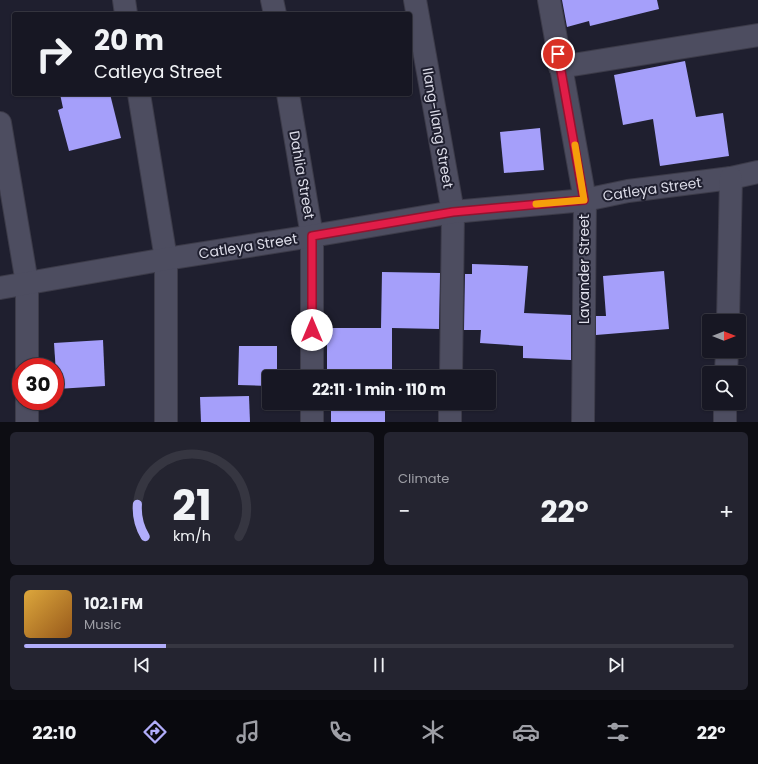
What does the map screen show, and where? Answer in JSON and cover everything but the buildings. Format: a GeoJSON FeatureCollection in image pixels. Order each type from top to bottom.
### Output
{"type":"FeatureCollection","features":[{"type":"Feature","properties":{"kind":"street"},"geometry":{"type":"LineString","coordinates":[[124,0],[126,12]]}},
{"type":"Feature","properties":{"kind":"street"},"geometry":{"type":"LineString","coordinates":[[272,0],[274,12]]}},
{"type":"Feature","properties":{"kind":"street","name":"Ilang-Ilang Street"},"geometry":{"type":"LineString","coordinates":[[415,0],[453,212],[451,370]]}},
{"type":"Feature","properties":{"kind":"street","name":"Lavander Street"},"geometry":{"type":"LineString","coordinates":[[549,0],[584,200],[583,422]]}},
{"type":"Feature","properties":{"kind":"street"},"geometry":{"type":"LineString","coordinates":[[560,67],[758,35]]}},
{"type":"Feature","properties":{"kind":"street"},"geometry":{"type":"LineString","coordinates":[[139,96],[166,259],[166,422]]}},
{"type":"Feature","properties":{"kind":"street","name":"Dahlia Street"},"geometry":{"type":"LineString","coordinates":[[288,96],[312,236],[312,370]]}},
{"type":"Feature","properties":{"kind":"street"},"geometry":{"type":"LineString","coordinates":[[0,123],[27,283],[27,358]]}},
{"type":"Feature","properties":{"kind":"street","name":"Catleya Street"},"geometry":{"type":"LineString","coordinates":[[0,288],[453,212],[584,200],[628,190],[731,178],[758,172]]}},
{"type":"Feature","properties":{"kind":"street"},"geometry":{"type":"LineString","coordinates":[[728,314],[731,178]]}},
{"type":"Feature","properties":{"kind":"street"},"geometry":{"type":"LineString","coordinates":[[27,410],[27,422]]}},
{"type":"Feature","properties":{"kind":"street"},"geometry":{"type":"LineString","coordinates":[[312,410],[312,422]]}},
{"type":"Feature","properties":{"kind":"street"},"geometry":{"type":"LineString","coordinates":[[450,410],[450,422]]}},
{"type":"Feature","properties":{"kind":"street"},"geometry":{"type":"LineString","coordinates":[[725,410],[725,422]]}},
{"type":"Feature","properties":{"kind":"slow traffic"},"geometry":{"type":"LineString","coordinates":[[536,204],[584,200],[575,145]]}},
{"type":"Feature","properties":{"kind":"route"},"geometry":{"type":"LineString","coordinates":[[312,330],[312,236],[453,212],[584,200],[558,54]]}}]}
